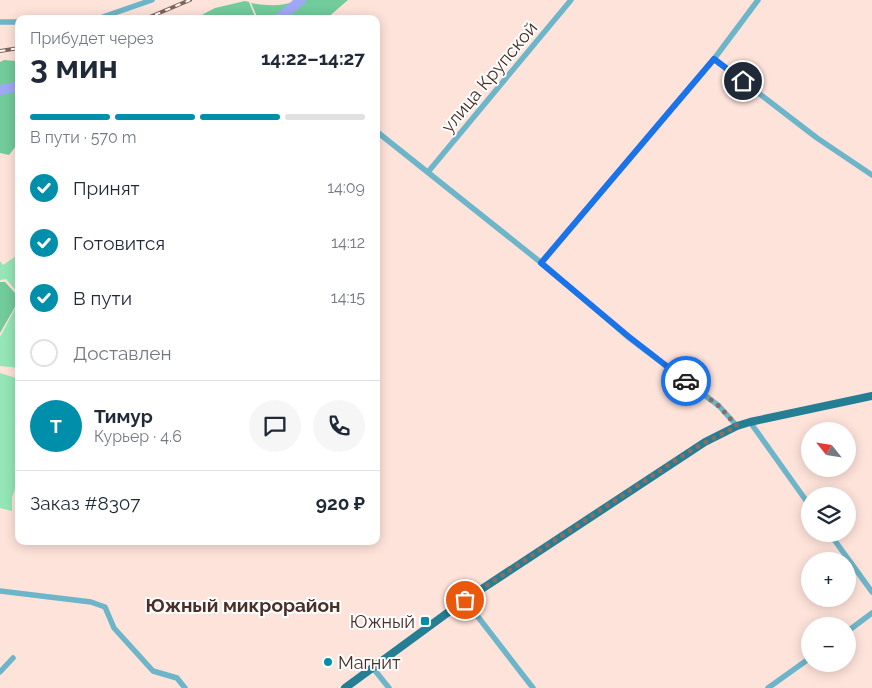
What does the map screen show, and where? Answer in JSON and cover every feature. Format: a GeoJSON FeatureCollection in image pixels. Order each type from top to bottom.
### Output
{"type":"FeatureCollection","features":[{"type":"Feature","properties":{"kind":"main road"},"geometry":{"type":"LineString","coordinates":[[345,688],[465,600],[693,449],[737,426],[750,422],[872,396]]}},
{"type":"Feature","properties":{"kind":"street"},"geometry":{"type":"LineString","coordinates":[[109,15],[152,0]]}},
{"type":"Feature","properties":{"kind":"street","name":"улица Крупской"},"geometry":{"type":"LineString","coordinates":[[428,172],[572,0]]}},
{"type":"Feature","properties":{"kind":"street"},"geometry":{"type":"LineString","coordinates":[[541,263],[714,59],[758,0]]}},
{"type":"Feature","properties":{"kind":"street"},"geometry":{"type":"LineString","coordinates":[[0,22],[15,22]]}},
{"type":"Feature","properties":{"kind":"street"},"geometry":{"type":"LineString","coordinates":[[714,59],[817,138],[872,176]]}},
{"type":"Feature","properties":{"kind":"street"},"geometry":{"type":"LineString","coordinates":[[380,134],[541,263],[628,336],[719,406],[737,426]]}},
{"type":"Feature","properties":{"kind":"street"},"geometry":{"type":"LineString","coordinates":[[750,422],[801,493]]}},
{"type":"Feature","properties":{"kind":"street"},"geometry":{"type":"LineString","coordinates":[[836,542],[872,592]]}},
{"type":"Feature","properties":{"kind":"street"},"geometry":{"type":"LineString","coordinates":[[0,591],[90,602],[105,607],[114,628],[153,671],[177,678],[185,688]]}},
{"type":"Feature","properties":{"kind":"street"},"geometry":{"type":"LineString","coordinates":[[465,600],[534,688]]}},
{"type":"Feature","properties":{"kind":"street"},"geometry":{"type":"LineString","coordinates":[[856,625],[872,613]]}},
{"type":"Feature","properties":{"kind":"street"},"geometry":{"type":"LineString","coordinates":[[0,672],[14,658]]}},
{"type":"Feature","properties":{"kind":"street"},"geometry":{"type":"LineString","coordinates":[[768,688],[801,664]]}},
{"type":"Feature","properties":{"kind":"street"},"geometry":{"type":"LineString","coordinates":[[373,668],[389,688]]}},
{"type":"Feature","properties":{"kind":"green space"},"geometry":{"type":"Polygon","coordinates":[[[298,0],[348,0],[331,15],[256,15],[251,3],[263,5],[287,4],[298,0]]]}},
{"type":"Feature","properties":{"kind":"green space"},"geometry":{"type":"Polygon","coordinates":[[[245,1],[249,2],[254,15],[202,15],[215,8],[245,1]]]}},
{"type":"Feature","properties":{"kind":"green space"},"geometry":{"type":"Polygon","coordinates":[[[4,60],[15,61],[15,147],[9,155],[0,153],[0,62],[4,60]]]}},
{"type":"Feature","properties":{"kind":"green space"},"geometry":{"type":"Polygon","coordinates":[[[15,257],[15,290],[6,279],[0,280],[0,261],[3,265],[15,257]]]}},
{"type":"Feature","properties":{"kind":"green space"},"geometry":{"type":"Polygon","coordinates":[[[0,282],[5,282],[15,293],[15,307],[0,333],[0,282]]]}},
{"type":"Feature","properties":{"kind":"green space"},"geometry":{"type":"Polygon","coordinates":[[[15,309],[15,368],[0,366],[0,337],[15,309]]]}},
{"type":"Feature","properties":{"kind":"green space"},"geometry":{"type":"Polygon","coordinates":[[[0,373],[15,378],[15,489],[12,497],[12,511],[0,508],[0,373]]]}},
{"type":"Feature","properties":{"kind":"waterway"},"geometry":{"type":"LineString","coordinates":[[283,15],[301,0]]}},
{"type":"Feature","properties":{"kind":"waterway"},"geometry":{"type":"LineString","coordinates":[[0,90],[15,87]]}},
{"type":"Feature","properties":{"kind":"railway"},"geometry":{"type":"LineString","coordinates":[[154,15],[190,0]]}},
{"type":"Feature","properties":{"kind":"railway"},"geometry":{"type":"LineString","coordinates":[[0,51],[15,49]]}},
{"type":"Feature","properties":{"kind":"way so far"},"geometry":{"type":"LineString","coordinates":[[465,600],[693,449],[737,426],[719,406],[686,381]]}},
{"type":"Feature","properties":{"kind":"place","name":"Южный"},"geometry":{"type":"Point","coordinates":[425,621]}},
{"type":"Feature","properties":{"kind":"place","name":"Магнит"},"geometry":{"type":"Point","coordinates":[328,662]}},
{"type":"Feature","properties":{"kind":"district","name":"Южный микрорайон"},"geometry":{"type":"Point","coordinates":[243,605]}},
{"type":"Feature","properties":{"kind":"route"},"geometry":{"type":"LineString","coordinates":[[686,381],[628,336],[541,263],[714,59],[743,81]]}}]}
